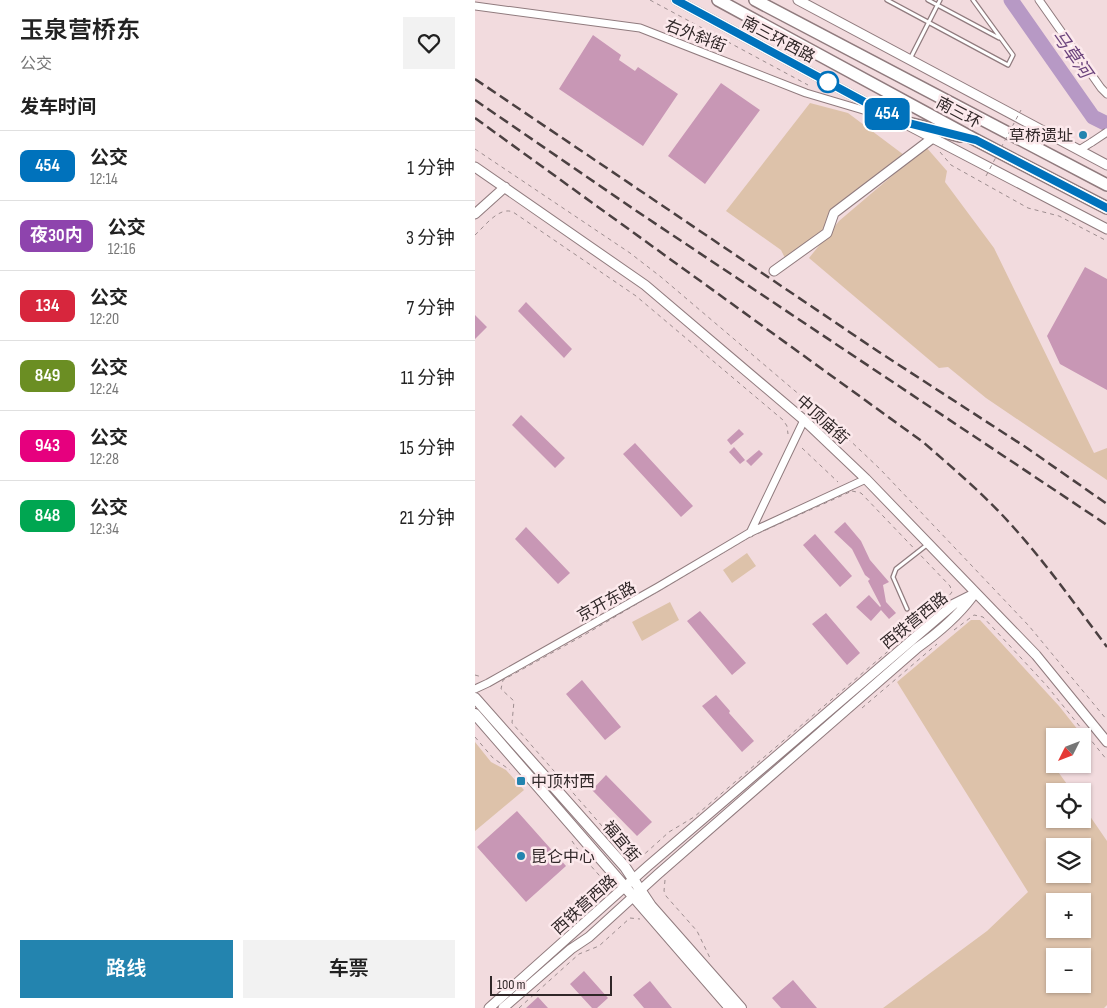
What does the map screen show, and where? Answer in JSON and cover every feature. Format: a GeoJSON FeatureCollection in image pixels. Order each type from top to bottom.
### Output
{"type":"FeatureCollection","features":[{"type":"Feature","properties":{"kind":"highway","name":"南三环"},"geometry":{"type":"LineString","coordinates":[[718,0],[976,140],[1107,208]]}},
{"type":"Feature","properties":{"kind":"highway","name":"南三环"},"geometry":{"type":"LineString","coordinates":[[755,0],[1107,185]]}},
{"type":"Feature","properties":{"kind":"highway"},"geometry":{"type":"LineString","coordinates":[[771,0],[796,22]]}},
{"type":"Feature","properties":{"kind":"highway"},"geometry":{"type":"LineString","coordinates":[[900,121],[976,140]]}},
{"type":"Feature","properties":{"kind":"main road","name":"福宜街"},"geometry":{"type":"LineString","coordinates":[[475,698],[625,867],[629,884]]}},
{"type":"Feature","properties":{"kind":"main road","name":"福宜街"},"geometry":{"type":"LineString","coordinates":[[475,714],[637,893],[730,1008]]}},
{"type":"Feature","properties":{"kind":"main road","name":"福宜街"},"geometry":{"type":"LineString","coordinates":[[637,893],[651,906],[741,1008]]}},
{"type":"Feature","properties":{"kind":"street","name":"南三环西路"},"geometry":{"type":"LineString","coordinates":[[676,0],[900,121],[931,140],[1107,229]]}},
{"type":"Feature","properties":{"kind":"street"},"geometry":{"type":"LineString","coordinates":[[798,0],[1107,166]]}},
{"type":"Feature","properties":{"kind":"street"},"geometry":{"type":"LineString","coordinates":[[1039,0],[1107,94]]}},
{"type":"Feature","properties":{"kind":"street","name":"右外斜街"},"geometry":{"type":"LineString","coordinates":[[475,6],[639,28],[806,92],[900,121]]}},
{"type":"Feature","properties":{"kind":"street"},"geometry":{"type":"LineString","coordinates":[[1079,150],[1107,132]]}},
{"type":"Feature","properties":{"kind":"street"},"geometry":{"type":"LineString","coordinates":[[774,271],[827,233],[835,213],[931,140]]}},
{"type":"Feature","properties":{"kind":"street","name":"中顶庙街"},"geometry":{"type":"LineString","coordinates":[[475,167],[645,285],[804,420],[866,479],[1036,655],[1107,742]]}},
{"type":"Feature","properties":{"kind":"street"},"geometry":{"type":"LineString","coordinates":[[475,214],[505,187]]}},
{"type":"Feature","properties":{"kind":"street"},"geometry":{"type":"LineString","coordinates":[[749,533],[804,420]]}},
{"type":"Feature","properties":{"kind":"street"},"geometry":{"type":"LineString","coordinates":[[749,533],[866,479]]}},
{"type":"Feature","properties":{"kind":"street","name":"京开东路"},"geometry":{"type":"LineString","coordinates":[[475,689],[659,587],[749,533]]}},
{"type":"Feature","properties":{"kind":"street","name":"西铁营西路"},"geometry":{"type":"LineString","coordinates":[[489,1008],[629,884],[953,604],[976,593]]}},
{"type":"Feature","properties":{"kind":"street","name":"西铁营西路"},"geometry":{"type":"LineString","coordinates":[[503,1008],[571,949],[589,937],[917,648],[961,612],[976,593]]}},
{"type":"Feature","properties":{"kind":"lane"},"geometry":{"type":"LineString","coordinates":[[887,0],[1007,65],[1013,55],[973,1]]}},
{"type":"Feature","properties":{"kind":"lane"},"geometry":{"type":"LineString","coordinates":[[927,0],[1002,39]]}},
{"type":"Feature","properties":{"kind":"lane"},"geometry":{"type":"LineString","coordinates":[[910,60],[940,0]]}},
{"type":"Feature","properties":{"kind":"lane"},"geometry":{"type":"LineString","coordinates":[[907,609],[893,577],[896,569],[928,544]]}},
{"type":"Feature","properties":{"kind":"path"},"geometry":{"type":"LineString","coordinates":[[649,0],[808,85]]}},
{"type":"Feature","properties":{"kind":"path"},"geometry":{"type":"LineString","coordinates":[[986,176],[1021,110]]}},
{"type":"Feature","properties":{"kind":"path"},"geometry":{"type":"LineString","coordinates":[[931,140],[951,165],[1028,208],[1059,216],[1107,241]]}},
{"type":"Feature","properties":{"kind":"path"},"geometry":{"type":"LineString","coordinates":[[475,236],[505,210],[513,212],[636,296],[783,420],[787,426],[789,436]]}},
{"type":"Feature","properties":{"kind":"path"},"geometry":{"type":"LineString","coordinates":[[802,448],[839,482]]}},
{"type":"Feature","properties":{"kind":"path"},"geometry":{"type":"LineString","coordinates":[[638,863],[639,859],[669,832],[695,817],[941,606],[952,592],[950,586],[861,493],[852,491],[748,538],[586,634],[503,680],[501,689],[514,701],[511,723],[630,858],[639,859]]}},
{"type":"Feature","properties":{"kind":"path"},"geometry":{"type":"LineString","coordinates":[[955,630],[974,615],[983,617],[1047,686],[1107,760]]}},
{"type":"Feature","properties":{"kind":"path"},"geometry":{"type":"LineString","coordinates":[[859,711],[940,642]]}},
{"type":"Feature","properties":{"kind":"path"},"geometry":{"type":"LineString","coordinates":[[475,737],[493,758],[512,770]]}},
{"type":"Feature","properties":{"kind":"path"},"geometry":{"type":"LineString","coordinates":[[571,839],[583,857],[606,883],[607,894]]}},
{"type":"Feature","properties":{"kind":"path"},"geometry":{"type":"LineString","coordinates":[[665,880],[666,896],[697,931],[710,957]]}},
{"type":"Feature","properties":{"kind":"path"},"geometry":{"type":"LineString","coordinates":[[519,1008],[579,954],[599,946],[625,921],[635,917],[644,922]]}},
{"type":"Feature","properties":{"kind":"shaded area"},"geometry":{"type":"Polygon","coordinates":[[[810,103],[848,113],[904,155],[834,209],[824,231],[786,260],[781,250],[726,211],[810,103]]]}},
{"type":"Feature","properties":{"kind":"shaded area"},"geometry":{"type":"Polygon","coordinates":[[[926,147],[947,171],[945,182],[994,248],[1094,453],[1107,448],[1107,480],[986,398],[948,367],[939,368],[809,258],[839,221],[926,147]]]}},
{"type":"Feature","properties":{"kind":"shaded area"},"geometry":{"type":"Polygon","coordinates":[[[747,553],[756,566],[732,583],[723,570],[747,553]]]}},
{"type":"Feature","properties":{"kind":"shaded area"},"geometry":{"type":"Polygon","coordinates":[[[670,602],[679,620],[642,641],[632,622],[670,602]]]}},
{"type":"Feature","properties":{"kind":"shaded area"},"geometry":{"type":"Polygon","coordinates":[[[971,620],[980,620],[1059,706],[1077,728],[1046,728],[1046,773],[1059,773],[1066,783],[1046,783],[1046,828],[1091,828],[1091,818],[1107,841],[1107,1005],[1104,1008],[883,1008],[987,931],[1028,892],[897,682],[971,620]]]}},
{"type":"Feature","properties":{"kind":"shaded area"},"geometry":{"type":"Polygon","coordinates":[[[475,742],[491,762],[506,770],[524,790],[475,831],[475,742]]]}},
{"type":"Feature","properties":{"kind":"building"},"geometry":{"type":"Polygon","coordinates":[[[593,35],[621,55],[619,60],[635,71],[638,67],[678,94],[643,146],[559,89],[593,35]]]}},
{"type":"Feature","properties":{"kind":"building"},"geometry":{"type":"Polygon","coordinates":[[[721,83],[760,110],[705,184],[668,156],[721,83]]]}},
{"type":"Feature","properties":{"kind":"building"},"geometry":{"type":"Polygon","coordinates":[[[1085,267],[1107,279],[1107,390],[1060,364],[1047,336],[1085,267]]]}},
{"type":"Feature","properties":{"kind":"building"},"geometry":{"type":"Polygon","coordinates":[[[526,302],[572,349],[564,358],[518,311],[526,302]]]}},
{"type":"Feature","properties":{"kind":"building"},"geometry":{"type":"Polygon","coordinates":[[[475,315],[487,327],[475,339],[475,315]]]}},
{"type":"Feature","properties":{"kind":"building"},"geometry":{"type":"Polygon","coordinates":[[[521,415],[565,458],[555,468],[512,425],[521,415]]]}},
{"type":"Feature","properties":{"kind":"building"},"geometry":{"type":"Polygon","coordinates":[[[739,429],[744,434],[731,445],[727,440],[739,429]]]}},
{"type":"Feature","properties":{"kind":"building"},"geometry":{"type":"Polygon","coordinates":[[[635,443],[693,506],[681,517],[623,454],[635,443]]]}},
{"type":"Feature","properties":{"kind":"building"},"geometry":{"type":"Polygon","coordinates":[[[734,447],[745,460],[740,464],[729,452],[734,447]]]}},
{"type":"Feature","properties":{"kind":"building"},"geometry":{"type":"Polygon","coordinates":[[[759,450],[763,454],[751,466],[746,461],[759,450]]]}},
{"type":"Feature","properties":{"kind":"building"},"geometry":{"type":"Polygon","coordinates":[[[845,522],[861,541],[870,560],[889,582],[883,585],[886,602],[896,613],[889,619],[881,610],[871,621],[856,607],[869,595],[881,606],[868,581],[870,579],[865,575],[852,549],[834,532],[845,522]]]}},
{"type":"Feature","properties":{"kind":"building"},"geometry":{"type":"Polygon","coordinates":[[[526,527],[570,573],[558,584],[515,539],[526,527]]]}},
{"type":"Feature","properties":{"kind":"building"},"geometry":{"type":"Polygon","coordinates":[[[815,534],[852,576],[840,587],[803,545],[815,534]]]}},
{"type":"Feature","properties":{"kind":"building"},"geometry":{"type":"Polygon","coordinates":[[[700,611],[746,663],[732,675],[687,621],[700,611]]]}},
{"type":"Feature","properties":{"kind":"building"},"geometry":{"type":"Polygon","coordinates":[[[826,613],[860,653],[847,665],[812,624],[826,613]]]}},
{"type":"Feature","properties":{"kind":"building"},"geometry":{"type":"Polygon","coordinates":[[[582,680],[621,727],[605,740],[566,694],[582,680]]]}},
{"type":"Feature","properties":{"kind":"building"},"geometry":{"type":"Polygon","coordinates":[[[716,695],[754,741],[742,752],[702,706],[716,695]]]}},
{"type":"Feature","properties":{"kind":"building"},"geometry":{"type":"Polygon","coordinates":[[[606,775],[652,822],[637,836],[592,790],[606,775]]]}},
{"type":"Feature","properties":{"kind":"building","name":"昆仑中心"},"geometry":{"type":"Polygon","coordinates":[[[517,811],[566,866],[526,902],[477,847],[517,811]]]}},
{"type":"Feature","properties":{"kind":"building"},"geometry":{"type":"Polygon","coordinates":[[[584,971],[608,998],[597,1008],[592,1008],[570,984],[584,971]]]}},
{"type":"Feature","properties":{"kind":"building"},"geometry":{"type":"Polygon","coordinates":[[[793,980],[817,1008],[781,1008],[772,998],[793,980]]]}},
{"type":"Feature","properties":{"kind":"building"},"geometry":{"type":"Polygon","coordinates":[[[650,981],[672,1008],[644,1008],[633,995],[650,981]]]}},
{"type":"Feature","properties":{"kind":"building"},"geometry":{"type":"Polygon","coordinates":[[[538,997],[548,1008],[526,1008],[538,997]]]}},
{"type":"Feature","properties":{"kind":"waterway","name":"马草河"},"geometry":{"type":"LineString","coordinates":[[1011,0],[1093,117],[1107,124]]}},
{"type":"Feature","properties":{"kind":"railway"},"geometry":{"type":"LineString","coordinates":[[475,79],[879,352],[1027,448],[1107,504]]}},
{"type":"Feature","properties":{"kind":"railway"},"geometry":{"type":"LineString","coordinates":[[475,100],[638,212],[1107,525]]}},
{"type":"Feature","properties":{"kind":"railway"},"geometry":{"type":"LineString","coordinates":[[475,118],[923,442],[959,473],[1015,529],[1051,572],[1107,647]]}},
{"type":"Feature","properties":{"kind":"bus line","name":"454"},"geometry":{"type":"LineString","coordinates":[[676,0],[900,121],[976,140],[1107,208]]}},
{"type":"Feature","properties":{"kind":"place","name":"草桥遗址"},"geometry":{"type":"Point","coordinates":[1083,135]}},
{"type":"Feature","properties":{"kind":"place","name":"中顶村西"},"geometry":{"type":"Point","coordinates":[521,781]}},
{"type":"Feature","properties":{"kind":"place","name":"昆仑中心"},"geometry":{"type":"Point","coordinates":[521,856]}}]}
